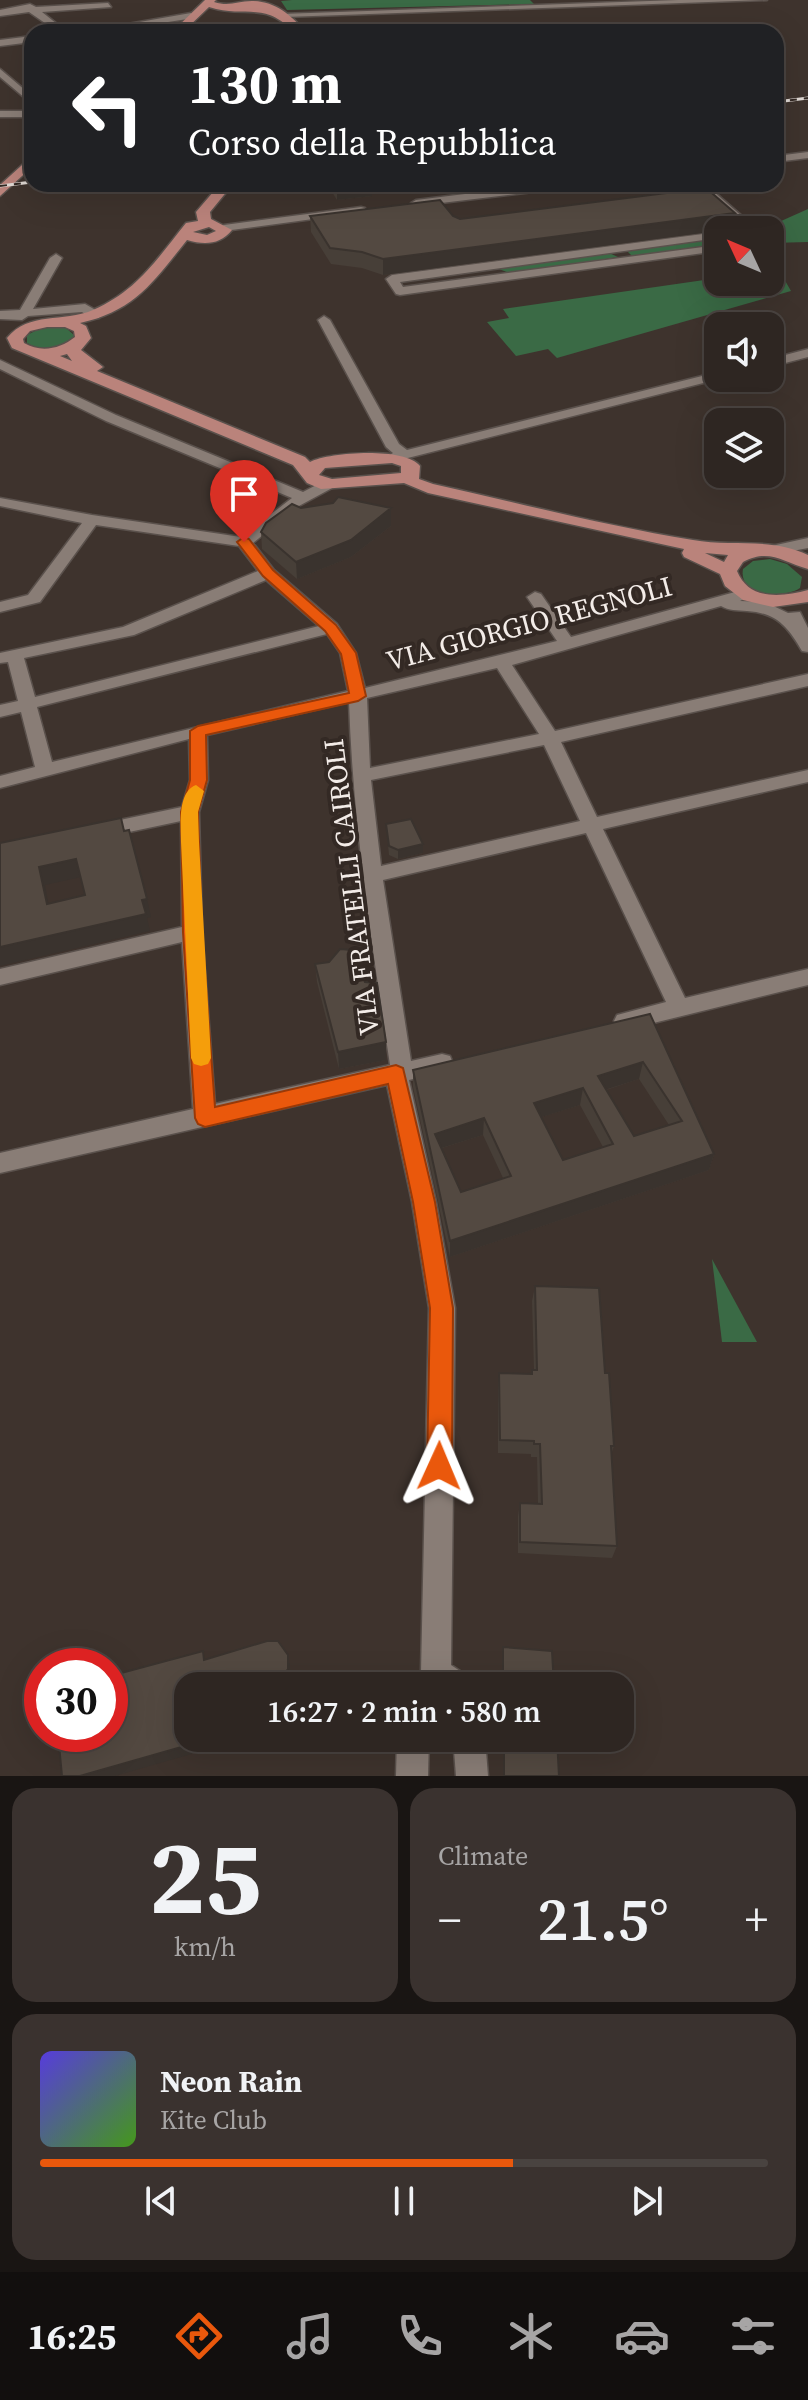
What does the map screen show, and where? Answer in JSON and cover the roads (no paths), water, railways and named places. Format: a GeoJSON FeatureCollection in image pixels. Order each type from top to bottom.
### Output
{"type":"FeatureCollection","features":[{"type":"Feature","properties":{"kind":"main road"},"geometry":{"type":"LineString","coordinates":[[184,24],[213,4],[239,9],[252,2],[285,14],[293,24]]}},
{"type":"Feature","properties":{"kind":"main road"},"geometry":{"type":"LineString","coordinates":[[0,192],[24,168]]}},
{"type":"Feature","properties":{"kind":"main road"},"geometry":{"type":"LineString","coordinates":[[205,223],[203,212],[220,192]]}},
{"type":"Feature","properties":{"kind":"main road"},"geometry":{"type":"LineString","coordinates":[[61,322],[95,315],[137,292],[172,246],[192,237],[217,238],[224,233],[224,228],[205,223],[191,226],[192,237]]}},
{"type":"Feature","properties":{"kind":"main road"},"geometry":{"type":"LineString","coordinates":[[20,346],[64,350],[144,295],[178,248],[192,237]]}},
{"type":"Feature","properties":{"kind":"main road"},"geometry":{"type":"LineString","coordinates":[[96,368],[99,361],[94,347],[113,315]]}},
{"type":"Feature","properties":{"kind":"main road"},"geometry":{"type":"LineString","coordinates":[[0,326],[26,321],[61,322],[74,324],[82,336]]}},
{"type":"Feature","properties":{"kind":"main road"},"geometry":{"type":"LineString","coordinates":[[20,346],[20,331],[26,321]]}},
{"type":"Feature","properties":{"kind":"main road"},"geometry":{"type":"LineString","coordinates":[[82,336],[73,350],[76,357],[318,474],[365,480],[401,466]]}},
{"type":"Feature","properties":{"kind":"main road"},"geometry":{"type":"LineString","coordinates":[[20,346],[299,461],[318,474]]}},
{"type":"Feature","properties":{"kind":"main road"},"geometry":{"type":"LineString","coordinates":[[401,466],[412,482],[428,488],[694,546],[772,550],[792,554],[808,563]]}},
{"type":"Feature","properties":{"kind":"main road"},"geometry":{"type":"LineString","coordinates":[[401,466],[425,493],[690,552],[728,571],[737,596],[765,601],[800,601]]}},
{"type":"Feature","properties":{"kind":"main road"},"geometry":{"type":"LineString","coordinates":[[728,571],[735,558],[749,551]]}},
{"type":"Feature","properties":{"kind":"street"},"geometry":{"type":"LineString","coordinates":[[285,14],[763,0]]}},
{"type":"Feature","properties":{"kind":"street"},"geometry":{"type":"LineString","coordinates":[[0,13],[29,6],[108,5]]}},
{"type":"Feature","properties":{"kind":"street"},"geometry":{"type":"LineString","coordinates":[[29,6],[53,24]]}},
{"type":"Feature","properties":{"kind":"street"},"geometry":{"type":"LineString","coordinates":[[148,24],[184,24]]}},
{"type":"Feature","properties":{"kind":"street"},"geometry":{"type":"LineString","coordinates":[[0,43],[24,40]]}},
{"type":"Feature","properties":{"kind":"street"},"geometry":{"type":"LineString","coordinates":[[0,72],[24,94]]}},
{"type":"Feature","properties":{"kind":"street"},"geometry":{"type":"LineString","coordinates":[[0,114],[24,114]]}},
{"type":"Feature","properties":{"kind":"street"},"geometry":{"type":"LineString","coordinates":[[784,158],[804,155]]}},
{"type":"Feature","properties":{"kind":"street"},"geometry":{"type":"LineString","coordinates":[[399,205],[508,192]]}},
{"type":"Feature","properties":{"kind":"street"},"geometry":{"type":"LineString","coordinates":[[708,192],[736,216]]}},
{"type":"Feature","properties":{"kind":"street"},"geometry":{"type":"LineString","coordinates":[[224,228],[372,209]]}},
{"type":"Feature","properties":{"kind":"street"},"geometry":{"type":"LineString","coordinates":[[704,237],[392,279],[400,291],[704,250]]}},
{"type":"Feature","properties":{"kind":"street"},"geometry":{"type":"LineString","coordinates":[[611,249],[626,260]]}},
{"type":"Feature","properties":{"kind":"street"},"geometry":{"type":"LineString","coordinates":[[26,321],[56,258]]}},
{"type":"Feature","properties":{"kind":"street"},"geometry":{"type":"LineString","coordinates":[[485,266],[495,278]]}},
{"type":"Feature","properties":{"kind":"street"},"geometry":{"type":"LineString","coordinates":[[0,315],[26,321],[85,308],[95,315]]}},
{"type":"Feature","properties":{"kind":"street"},"geometry":{"type":"LineString","coordinates":[[324,320],[401,466],[439,447],[704,380]]}},
{"type":"Feature","properties":{"kind":"street"},"geometry":{"type":"LineString","coordinates":[[20,346],[0,362],[111,418],[296,500]]}},
{"type":"Feature","properties":{"kind":"street"},"geometry":{"type":"LineString","coordinates":[[784,359],[808,353]]}},
{"type":"Feature","properties":{"kind":"street"},"geometry":{"type":"LineString","coordinates":[[0,502],[92,520],[244,542],[296,500],[318,474]]}},
{"type":"Feature","properties":{"kind":"street"},"geometry":{"type":"LineString","coordinates":[[0,607],[34,599],[92,520]]}},
{"type":"Feature","properties":{"kind":"street","name":"VIA FRATELLI CAIROLI"},"geometry":{"type":"LineString","coordinates":[[244,542],[268,573],[331,628],[348,653],[358,696],[361,776],[399,1073],[442,1308],[440,1672]]}},
{"type":"Feature","properties":{"kind":"street"},"geometry":{"type":"LineString","coordinates":[[772,550],[808,543]]}},
{"type":"Feature","properties":{"kind":"street"},"geometry":{"type":"LineString","coordinates":[[45,770],[27,705],[7,657],[128,631],[268,573]]}},
{"type":"Feature","properties":{"kind":"street","name":"VIA GIORGIO REGNOLI"},"geometry":{"type":"LineString","coordinates":[[0,782],[198,731],[502,662],[567,644],[702,598],[737,596]]}},
{"type":"Feature","properties":{"kind":"street"},"geometry":{"type":"LineString","coordinates":[[535,597],[567,644]]}},
{"type":"Feature","properties":{"kind":"street"},"geometry":{"type":"LineString","coordinates":[[702,598],[765,607],[806,639]]}},
{"type":"Feature","properties":{"kind":"street"},"geometry":{"type":"LineString","coordinates":[[800,601],[806,639]]}},
{"type":"Feature","properties":{"kind":"street"},"geometry":{"type":"LineString","coordinates":[[0,711],[331,628]]}},
{"type":"Feature","properties":{"kind":"street"},"geometry":{"type":"LineString","coordinates":[[502,662],[550,738],[680,1009]]}},
{"type":"Feature","properties":{"kind":"street"},"geometry":{"type":"LineString","coordinates":[[361,776],[550,738],[808,680]]}},
{"type":"Feature","properties":{"kind":"street"},"geometry":{"type":"LineString","coordinates":[[198,731],[199,780],[190,812],[192,932],[205,1118]]}},
{"type":"Feature","properties":{"kind":"street"},"geometry":{"type":"LineString","coordinates":[[372,875],[808,776]]}},
{"type":"Feature","properties":{"kind":"street"},"geometry":{"type":"LineString","coordinates":[[73,837],[190,812]]}},
{"type":"Feature","properties":{"kind":"street"},"geometry":{"type":"LineString","coordinates":[[0,977],[192,932]]}},
{"type":"Feature","properties":{"kind":"street"},"geometry":{"type":"LineString","coordinates":[[603,1026],[808,977]]}},
{"type":"Feature","properties":{"kind":"street"},"geometry":{"type":"LineString","coordinates":[[0,1163],[464,1058]]}},
{"type":"Feature","properties":{"kind":"street"},"geometry":{"type":"LineString","coordinates":[[412,1776],[413,1752]]}},
{"type":"Feature","properties":{"kind":"street"},"geometry":{"type":"LineString","coordinates":[[470,1752],[472,1776]]}},
{"type":"Feature","properties":{"kind":"railway"},"geometry":{"type":"LineString","coordinates":[[784,101],[808,98]]}},
{"type":"Feature","properties":{"kind":"railway"},"geometry":{"type":"LineString","coordinates":[[0,186],[24,183]]}}]}
